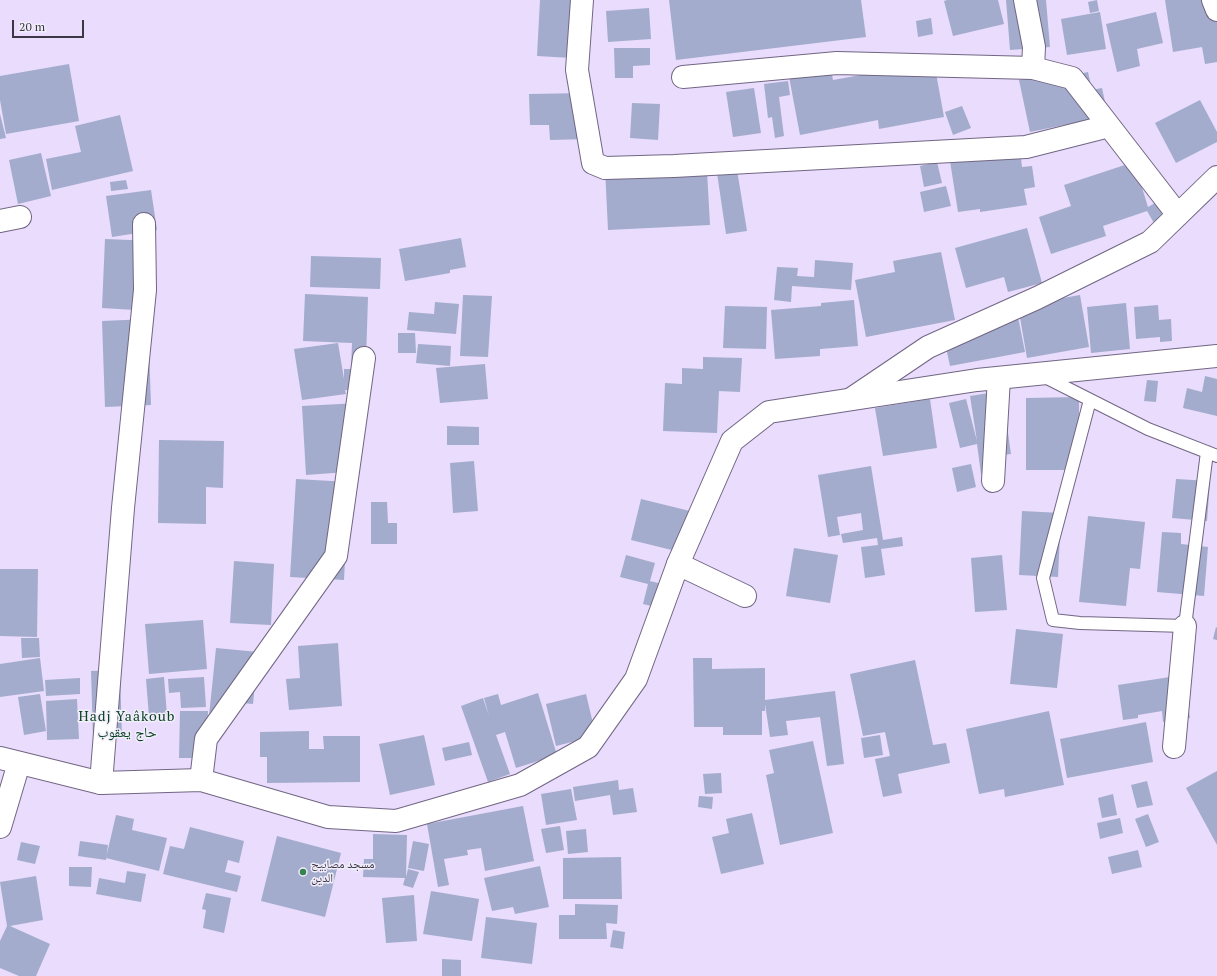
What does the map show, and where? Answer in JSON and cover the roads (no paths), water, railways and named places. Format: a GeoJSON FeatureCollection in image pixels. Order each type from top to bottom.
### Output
{"type":"FeatureCollection","features":[{"type":"Feature","properties":{"kind":"street"},"geometry":{"type":"LineString","coordinates":[[582,0],[576,70],[593,163],[605,168],[674,166],[1026,147],[1109,126]]}},
{"type":"Feature","properties":{"kind":"street"},"geometry":{"type":"LineString","coordinates":[[1025,0],[1034,47],[1033,68]]}},
{"type":"Feature","properties":{"kind":"street"},"geometry":{"type":"LineString","coordinates":[[1213,0],[1217,10]]}},
{"type":"Feature","properties":{"kind":"street"},"geometry":{"type":"LineString","coordinates":[[683,77],[837,63],[1033,68],[1072,78],[1178,215]]}},
{"type":"Feature","properties":{"kind":"street"},"geometry":{"type":"LineString","coordinates":[[851,400],[928,347],[1037,298],[1150,242],[1217,176]]}},
{"type":"Feature","properties":{"kind":"street"},"geometry":{"type":"LineString","coordinates":[[101,783],[123,508],[145,290],[144,224]]}},
{"type":"Feature","properties":{"kind":"street"},"geometry":{"type":"LineString","coordinates":[[0,827],[10,760],[101,783],[201,780],[328,817],[396,821],[520,785],[588,747],[636,679],[678,564],[732,441],[769,412],[999,378],[1217,356]]}},
{"type":"Feature","properties":{"kind":"street"},"geometry":{"type":"LineString","coordinates":[[201,780],[206,739],[336,556],[364,358]]}},
{"type":"Feature","properties":{"kind":"street"},"geometry":{"type":"LineString","coordinates":[[993,481],[999,378]]}},
{"type":"Feature","properties":{"kind":"street"},"geometry":{"type":"LineString","coordinates":[[678,564],[745,596]]}},
{"type":"Feature","properties":{"kind":"street"},"geometry":{"type":"LineString","coordinates":[[1174,747],[1185,626]]}},
{"type":"Feature","properties":{"kind":"lane"},"geometry":{"type":"LineString","coordinates":[[1038,374],[1090,400],[1148,429],[1212,454],[1185,626],[1080,623],[1053,620],[1043,578],[1090,400]]}},
{"type":"Feature","properties":{"kind":"place","name":"مسجد مصابيح الدين"},"geometry":{"type":"Point","coordinates":[303,872]}},
{"type":"Feature","properties":{"kind":"district","name":"Hadj Yaâkoub حاج يعقوب"},"geometry":{"type":"Point","coordinates":[127,726]}}]}
